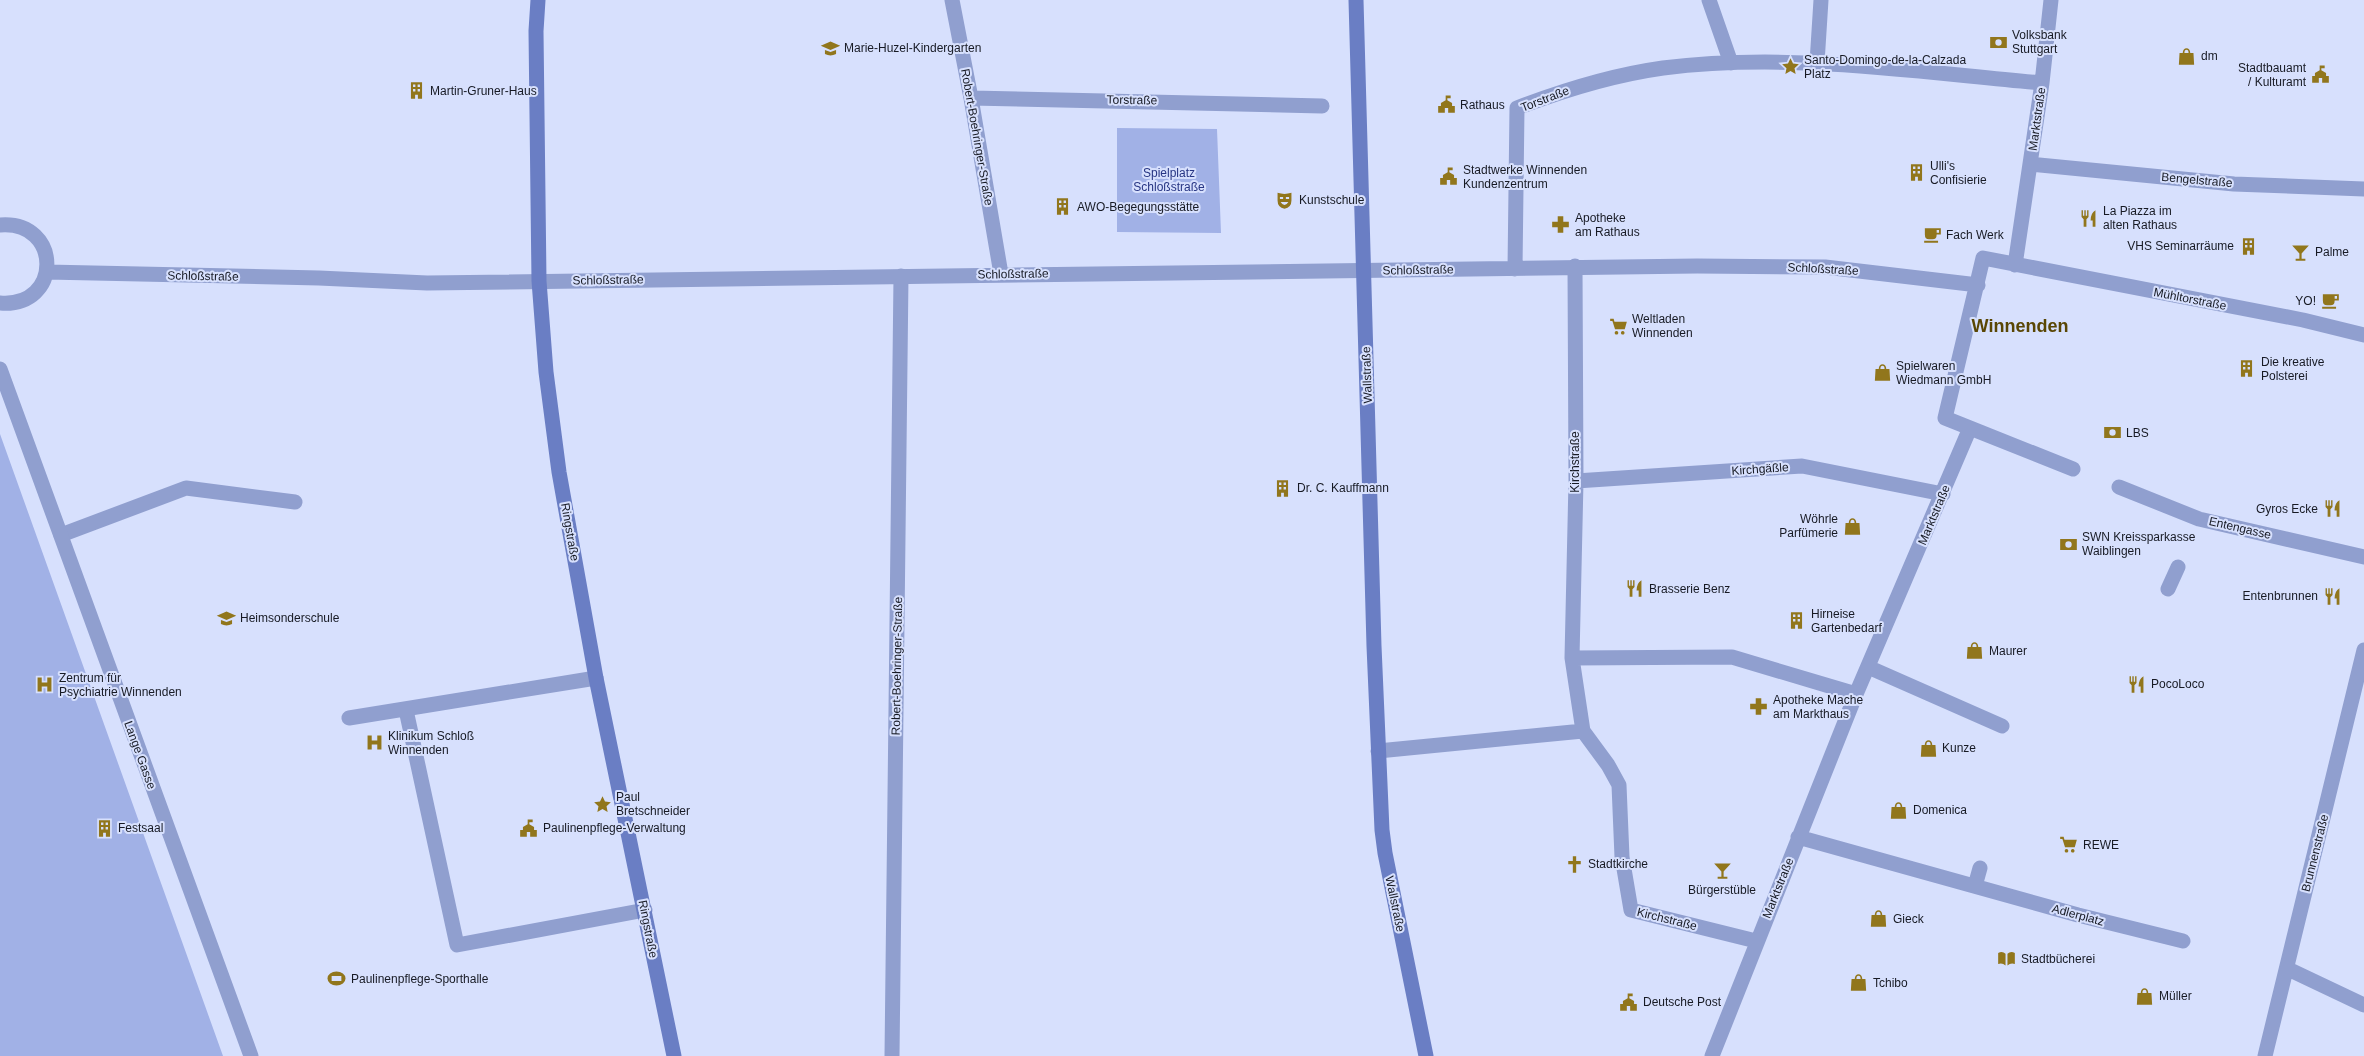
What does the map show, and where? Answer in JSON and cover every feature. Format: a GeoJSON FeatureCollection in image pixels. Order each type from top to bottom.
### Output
{"type":"FeatureCollection","features":[{"type":"Feature","properties":{"kind":"street","name":"Ringstraße"},"geometry":{"type":"LineString","coordinates":[[538,0],[536,31],[539,281],[546,372],[559,472],[596,678],[674,1056]]}},
{"type":"Feature","properties":{"kind":"street","name":"Robert-Boehringer-Straße"},"geometry":{"type":"LineString","coordinates":[[952,0],[1001,274]]}},
{"type":"Feature","properties":{"kind":"street","name":"Wallstraße"},"geometry":{"type":"LineString","coordinates":[[1356,0],[1378,751],[1385,853],[1426,1056]]}},
{"type":"Feature","properties":{"kind":"street"},"geometry":{"type":"LineString","coordinates":[[1710,0],[1730,63]]}},
{"type":"Feature","properties":{"kind":"street"},"geometry":{"type":"LineString","coordinates":[[1817,63],[1821,0]]}},
{"type":"Feature","properties":{"kind":"street","name":"Marktstraße"},"geometry":{"type":"LineString","coordinates":[[2015,265],[2042,83],[2051,0]]}},
{"type":"Feature","properties":{"kind":"street","name":"Torstraße"},"geometry":{"type":"LineString","coordinates":[[1515,269],[1516,108],[1559,92],[1644,72],[1730,63],[1817,63],[2042,83]]}},
{"type":"Feature","properties":{"kind":"street","name":"Torstraße"},"geometry":{"type":"LineString","coordinates":[[971,98],[1322,106]]}},
{"type":"Feature","properties":{"kind":"street","name":"Bengelstraße"},"geometry":{"type":"LineString","coordinates":[[2030,164],[2234,184],[2364,189]]}},
{"type":"Feature","properties":{"kind":"street"},"geometry":{"type":"LineString","coordinates":[[0,225],[11,224],[24,228],[35,235],[44,246],[47,272],[42,284],[34,294],[23,301],[0,303]]}},
{"type":"Feature","properties":{"kind":"street"},"geometry":{"type":"LineString","coordinates":[[2015,265],[1983,258],[1946,418],[2073,469]]}},
{"type":"Feature","properties":{"kind":"street","name":"Mühltorstraße"},"geometry":{"type":"LineString","coordinates":[[2015,265],[2303,320],[2364,335]]}},
{"type":"Feature","properties":{"kind":"street","name":"Schloßstraße"},"geometry":{"type":"LineString","coordinates":[[47,272],[427,283],[1001,274],[1515,269],[1575,266],[1825,268],[1978,285]]}},
{"type":"Feature","properties":{"kind":"street","name":"Kirchstraße"},"geometry":{"type":"LineString","coordinates":[[1575,266],[1576,481],[1572,658],[1583,732],[1620,784],[1622,857],[1631,910],[1756,941]]}},
{"type":"Feature","properties":{"kind":"street","name":"Robert-Boehringer-Straße"},"geometry":{"type":"LineString","coordinates":[[892,1056],[901,276]]}},
{"type":"Feature","properties":{"kind":"street","name":"Lange Gasse"},"geometry":{"type":"LineString","coordinates":[[0,370],[250,1056]]}},
{"type":"Feature","properties":{"kind":"street","name":"Marktstraße"},"geometry":{"type":"LineString","coordinates":[[1712,1056],[1756,941],[1856,694],[1970,428]]}},
{"type":"Feature","properties":{"kind":"street","name":"Kirchgäßle"},"geometry":{"type":"LineString","coordinates":[[1576,481],[1802,466],[1943,494]]}},
{"type":"Feature","properties":{"kind":"street","name":"Entengasse"},"geometry":{"type":"LineString","coordinates":[[2119,487],[2199,518],[2364,557]]}},
{"type":"Feature","properties":{"kind":"street"},"geometry":{"type":"LineString","coordinates":[[61,535],[186,488],[295,502]]}},
{"type":"Feature","properties":{"kind":"street"},"geometry":{"type":"LineString","coordinates":[[2168,589],[2178,567]]}},
{"type":"Feature","properties":{"kind":"street","name":"Brunnenstraße"},"geometry":{"type":"LineString","coordinates":[[2266,1056],[2364,650]]}},
{"type":"Feature","properties":{"kind":"street"},"geometry":{"type":"LineString","coordinates":[[1572,658],[1732,657],[1856,694]]}},
{"type":"Feature","properties":{"kind":"street"},"geometry":{"type":"LineString","coordinates":[[1868,667],[2002,726]]}},
{"type":"Feature","properties":{"kind":"street"},"geometry":{"type":"LineString","coordinates":[[349,718],[596,678]]}},
{"type":"Feature","properties":{"kind":"street"},"geometry":{"type":"LineString","coordinates":[[406,710],[457,945],[644,910]]}},
{"type":"Feature","properties":{"kind":"street"},"geometry":{"type":"LineString","coordinates":[[1378,751],[1583,732]]}},
{"type":"Feature","properties":{"kind":"street","name":"Adlerplatz"},"geometry":{"type":"LineString","coordinates":[[1798,837],[2078,915],[2183,941]]}},
{"type":"Feature","properties":{"kind":"street"},"geometry":{"type":"LineString","coordinates":[[1974,886],[1980,868]]}},
{"type":"Feature","properties":{"kind":"street"},"geometry":{"type":"LineString","coordinates":[[2288,969],[2364,1005]]}},
{"type":"Feature","properties":{"kind":"green space","name":"Spielplatz Schloßstraße"},"geometry":{"type":"Polygon","coordinates":[[[1117,128],[1217,129],[1221,233],[1117,232],[1117,128]]]}},
{"type":"Feature","properties":{"kind":"green space","name":"Zentrum für Psychiatrie Winnenden"},"geometry":{"type":"Polygon","coordinates":[[[0,434],[223,1056],[0,1056],[0,434]]]}},
{"type":"Feature","properties":{"kind":"place","name":"Volksbank Stuttgart"},"geometry":{"type":"Point","coordinates":[1998,42]}},
{"type":"Feature","properties":{"kind":"place","name":"Marie-Huzel-Kindergarten"},"geometry":{"type":"Point","coordinates":[830,48]}},
{"type":"Feature","properties":{"kind":"place","name":"dm"},"geometry":{"type":"Point","coordinates":[2187,56]}},
{"type":"Feature","properties":{"kind":"place","name":"Santo-Domingo-de-la-Calzada Platz"},"geometry":{"type":"Point","coordinates":[1790,67]}},
{"type":"Feature","properties":{"kind":"place","name":"Stadtbauamt / Kulturamt"},"geometry":{"type":"Point","coordinates":[2320,75]}},
{"type":"Feature","properties":{"kind":"place","name":"Martin-Gruner-Haus"},"geometry":{"type":"Point","coordinates":[416,91]}},
{"type":"Feature","properties":{"kind":"place","name":"Rathaus"},"geometry":{"type":"Point","coordinates":[1446,105]}},
{"type":"Feature","properties":{"kind":"place","name":"Ulli's Confisierie"},"geometry":{"type":"Point","coordinates":[1916,173]}},
{"type":"Feature","properties":{"kind":"place","name":"Stadtwerke Winnenden Kundenzentrum"},"geometry":{"type":"Point","coordinates":[1449,177]}},
{"type":"Feature","properties":{"kind":"place","name":"Kunstschule"},"geometry":{"type":"Point","coordinates":[1285,200]}},
{"type":"Feature","properties":{"kind":"place","name":"AWO-Begegungsstätte"},"geometry":{"type":"Point","coordinates":[1063,207]}},
{"type":"Feature","properties":{"kind":"place","name":"La Piazza im alten Rathaus"},"geometry":{"type":"Point","coordinates":[2089,218]}},
{"type":"Feature","properties":{"kind":"place","name":"Apotheke am Rathaus"},"geometry":{"type":"Point","coordinates":[1561,225]}},
{"type":"Feature","properties":{"kind":"place","name":"Fach Werk"},"geometry":{"type":"Point","coordinates":[1932,235]}},
{"type":"Feature","properties":{"kind":"place","name":"VHS Seminarräume"},"geometry":{"type":"Point","coordinates":[2248,246]}},
{"type":"Feature","properties":{"kind":"place","name":"Palme"},"geometry":{"type":"Point","coordinates":[2301,252]}},
{"type":"Feature","properties":{"kind":"place","name":"YO!"},"geometry":{"type":"Point","coordinates":[2330,301]}},
{"type":"Feature","properties":{"kind":"place","name":"Weltladen Winnenden"},"geometry":{"type":"Point","coordinates":[1618,326]}},
{"type":"Feature","properties":{"kind":"place","name":"Die kreative Polsterei"},"geometry":{"type":"Point","coordinates":[2247,369]}},
{"type":"Feature","properties":{"kind":"place","name":"Spielwaren Wiedmann GmbH"},"geometry":{"type":"Point","coordinates":[1882,373]}},
{"type":"Feature","properties":{"kind":"place","name":"LBS"},"geometry":{"type":"Point","coordinates":[2112,433]}},
{"type":"Feature","properties":{"kind":"place","name":"Dr. C. Kauffmann"},"geometry":{"type":"Point","coordinates":[1283,488]}},
{"type":"Feature","properties":{"kind":"place","name":"Gyros Ecke"},"geometry":{"type":"Point","coordinates":[2332,509]}},
{"type":"Feature","properties":{"kind":"place","name":"Wöhrle Parfümerie"},"geometry":{"type":"Point","coordinates":[1852,526]}},
{"type":"Feature","properties":{"kind":"place","name":"SWN Kreissparkasse Waiblingen"},"geometry":{"type":"Point","coordinates":[2068,544]}},
{"type":"Feature","properties":{"kind":"place","name":"Brasserie Benz"},"geometry":{"type":"Point","coordinates":[1635,589]}},
{"type":"Feature","properties":{"kind":"place","name":"Entenbrunnen"},"geometry":{"type":"Point","coordinates":[2332,596]}},
{"type":"Feature","properties":{"kind":"place","name":"Heimsonderschule"},"geometry":{"type":"Point","coordinates":[226,618]}},
{"type":"Feature","properties":{"kind":"place","name":"Hirneise Gartenbedarf"},"geometry":{"type":"Point","coordinates":[1797,621]}},
{"type":"Feature","properties":{"kind":"place","name":"Maurer"},"geometry":{"type":"Point","coordinates":[1975,651]}},
{"type":"Feature","properties":{"kind":"place","name":"PocoLoco"},"geometry":{"type":"Point","coordinates":[2137,684]}},
{"type":"Feature","properties":{"kind":"place","name":"Zentrum für Psychiatrie Winnenden"},"geometry":{"type":"Point","coordinates":[45,685]}},
{"type":"Feature","properties":{"kind":"place","name":"Apotheke Mache am Markthaus"},"geometry":{"type":"Point","coordinates":[1759,707]}},
{"type":"Feature","properties":{"kind":"place","name":"Klinikum Schloß Winnenden"},"geometry":{"type":"Point","coordinates":[374,743]}},
{"type":"Feature","properties":{"kind":"place","name":"Kunze"},"geometry":{"type":"Point","coordinates":[1928,748]}},
{"type":"Feature","properties":{"kind":"place","name":"Paul Bretschneider"},"geometry":{"type":"Point","coordinates":[602,804]}},
{"type":"Feature","properties":{"kind":"place","name":"Domenica"},"geometry":{"type":"Point","coordinates":[1899,810]}},
{"type":"Feature","properties":{"kind":"place","name":"Festsaal"},"geometry":{"type":"Point","coordinates":[104,828]}},
{"type":"Feature","properties":{"kind":"place","name":"Paulinenpflege-Verwaltung"},"geometry":{"type":"Point","coordinates":[529,828]}},
{"type":"Feature","properties":{"kind":"place","name":"REWE"},"geometry":{"type":"Point","coordinates":[2069,845]}},
{"type":"Feature","properties":{"kind":"place","name":"Stadtkirche"},"geometry":{"type":"Point","coordinates":[1574,864]}},
{"type":"Feature","properties":{"kind":"place","name":"Bürgerstüble"},"geometry":{"type":"Point","coordinates":[1722,871]}},
{"type":"Feature","properties":{"kind":"place","name":"Gieck"},"geometry":{"type":"Point","coordinates":[1879,919]}},
{"type":"Feature","properties":{"kind":"place","name":"Stadtbücherei"},"geometry":{"type":"Point","coordinates":[2007,959]}},
{"type":"Feature","properties":{"kind":"place","name":"Paulinenpflege-Sporthalle"},"geometry":{"type":"Point","coordinates":[337,979]}},
{"type":"Feature","properties":{"kind":"place","name":"Tchibo"},"geometry":{"type":"Point","coordinates":[1859,983]}},
{"type":"Feature","properties":{"kind":"place","name":"Müller"},"geometry":{"type":"Point","coordinates":[2145,996]}},
{"type":"Feature","properties":{"kind":"place","name":"Deutsche Post"},"geometry":{"type":"Point","coordinates":[1629,1002]}},
{"type":"Feature","properties":{"kind":"district","name":"Winnenden"},"geometry":{"type":"Point","coordinates":[2020,326]}}]}
